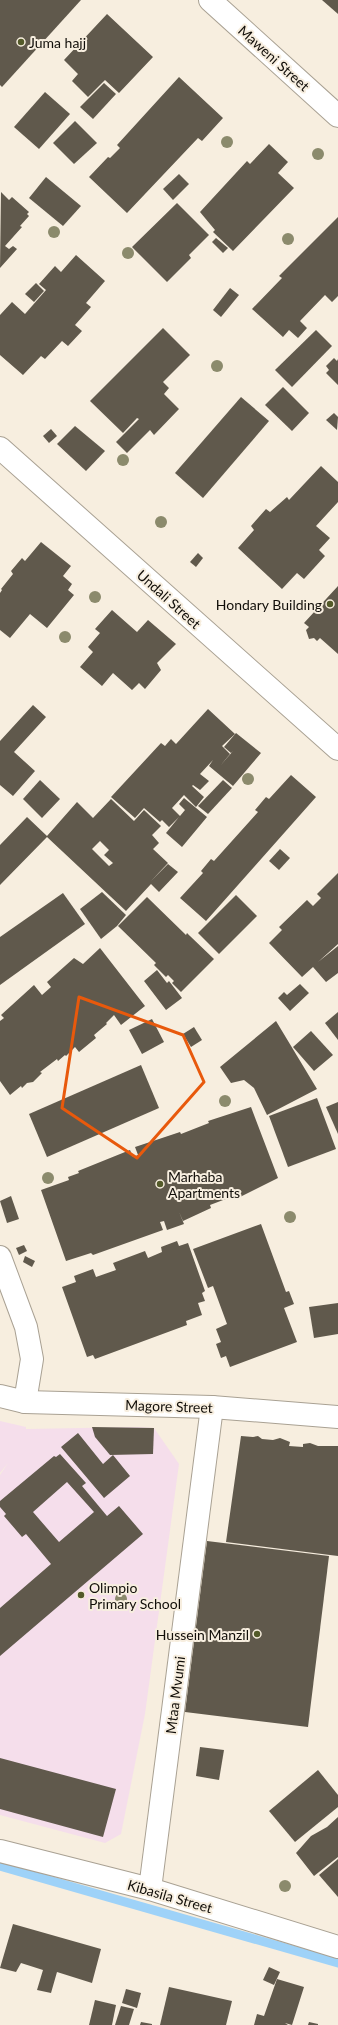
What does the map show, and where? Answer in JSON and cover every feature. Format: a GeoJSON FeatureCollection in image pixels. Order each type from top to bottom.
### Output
{"type":"FeatureCollection","features":[{"type":"Feature","properties":{"kind":"street","name":"Maweni Street"},"geometry":{"type":"LineString","coordinates":[[210,0],[338,116]]}},
{"type":"Feature","properties":{"kind":"street","name":"Undali Street"},"geometry":{"type":"LineString","coordinates":[[0,448],[338,749]]}},
{"type":"Feature","properties":{"kind":"street"},"geometry":{"type":"LineString","coordinates":[[0,1257],[26,1327],[31,1353],[32,1359],[25,1402]]}},
{"type":"Feature","properties":{"kind":"street","name":"Magore Street"},"geometry":{"type":"LineString","coordinates":[[0,1396],[25,1402],[212,1407],[338,1417]]}},
{"type":"Feature","properties":{"kind":"street","name":"Mtaa Mvumi"},"geometry":{"type":"LineString","coordinates":[[150,1889],[212,1407]]}},
{"type":"Feature","properties":{"kind":"street","name":"Kibasila Street"},"geometry":{"type":"LineString","coordinates":[[0,1851],[150,1889],[338,1947]]}},
{"type":"Feature","properties":{"kind":"highlighted area"},"geometry":{"type":"Polygon","coordinates":[[[79,997],[183,1035],[204,1082],[137,1158],[62,1108],[79,997]]]}},
{"type":"Feature","properties":{"kind":"shaded area","name":"Olimpio Primary School"},"geometry":{"type":"Polygon","coordinates":[[[0,1421],[26,1427],[26,1429],[154,1428],[179,1464],[145,1714],[121,1834],[105,1843],[0,1815],[0,1475],[8,1463],[0,1473],[0,1421]]]}},
{"type":"Feature","properties":{"kind":"building","name":"Juma hajj"},"geometry":{"type":"Polygon","coordinates":[[[0,0],[81,0],[2,87],[0,85],[0,0]]]}},
{"type":"Feature","properties":{"kind":"building"},"geometry":{"type":"Polygon","coordinates":[[[322,0],[338,0],[338,14],[322,0]]]}},
{"type":"Feature","properties":{"kind":"building"},"geometry":{"type":"Polygon","coordinates":[[[107,14],[153,57],[119,93],[105,80],[88,97],[72,81],[78,74],[64,60],[107,14]]]}},
{"type":"Feature","properties":{"kind":"building"},"geometry":{"type":"Polygon","coordinates":[[[179,77],[223,118],[202,141],[198,138],[127,213],[89,177],[108,157],[110,158],[120,148],[117,145],[179,77]]]}},
{"type":"Feature","properties":{"kind":"building"},"geometry":{"type":"Polygon","coordinates":[[[104,83],[116,94],[93,119],[80,107],[104,83]]]}},
{"type":"Feature","properties":{"kind":"building"},"geometry":{"type":"Polygon","coordinates":[[[45,92],[70,114],[39,149],[14,127],[45,92]]]}},
{"type":"Feature","properties":{"kind":"building"},"geometry":{"type":"Polygon","coordinates":[[[75,121],[97,143],[74,164],[53,143],[75,121]]]}},
{"type":"Feature","properties":{"kind":"building"},"geometry":{"type":"Polygon","coordinates":[[[269,144],[288,162],[278,173],[294,188],[233,251],[213,232],[215,230],[200,212],[247,161],[250,164],[269,144]]]}},
{"type":"Feature","properties":{"kind":"building"},"geometry":{"type":"Polygon","coordinates":[[[179,174],[189,184],[173,200],[163,189],[179,174]]]}},
{"type":"Feature","properties":{"kind":"building"},"geometry":{"type":"Polygon","coordinates":[[[46,177],[81,206],[63,226],[29,198],[46,177]]]}},
{"type":"Feature","properties":{"kind":"building"},"geometry":{"type":"Polygon","coordinates":[[[1,192],[9,200],[12,197],[29,212],[27,214],[29,216],[20,226],[22,227],[5,246],[9,249],[13,246],[17,249],[0,268],[1,192]]]}},
{"type":"Feature","properties":{"kind":"building"},"geometry":{"type":"Polygon","coordinates":[[[177,203],[209,235],[189,255],[191,258],[167,282],[132,247],[177,203]]]}},
{"type":"Feature","properties":{"kind":"building"},"geometry":{"type":"Polygon","coordinates":[[[338,217],[338,296],[332,302],[325,295],[300,321],[307,328],[298,338],[289,330],[283,337],[252,309],[282,278],[279,276],[338,217]]]}},
{"type":"Feature","properties":{"kind":"building"},"geometry":{"type":"Polygon","coordinates":[[[216,238],[228,248],[223,253],[212,242],[216,238]]]}},
{"type":"Feature","properties":{"kind":"building"},"geometry":{"type":"Polygon","coordinates":[[[76,255],[105,281],[86,303],[91,307],[75,325],[82,331],[68,346],[62,341],[45,359],[41,356],[23,375],[0,355],[0,315],[12,302],[25,314],[46,290],[39,284],[55,266],[61,272],[76,255]]]}},
{"type":"Feature","properties":{"kind":"building"},"geometry":{"type":"Polygon","coordinates":[[[36,283],[44,291],[34,302],[25,294],[36,283]]]}},
{"type":"Feature","properties":{"kind":"building"},"geometry":{"type":"Polygon","coordinates":[[[230,288],[239,295],[221,317],[213,310],[230,288]]]}},
{"type":"Feature","properties":{"kind":"building"},"geometry":{"type":"Polygon","coordinates":[[[163,328],[190,355],[163,382],[169,388],[164,394],[179,409],[154,435],[150,430],[127,453],[116,442],[139,419],[137,418],[123,433],[90,401],[163,328]]]}},
{"type":"Feature","properties":{"kind":"building"},"geometry":{"type":"Polygon","coordinates":[[[316,330],[332,346],[292,387],[275,370],[316,330]]]}},
{"type":"Feature","properties":{"kind":"building"},"geometry":{"type":"Polygon","coordinates":[[[334,358],[337,361],[338,359],[338,385],[326,373],[329,370],[326,366],[334,358]]]}},
{"type":"Feature","properties":{"kind":"building"},"geometry":{"type":"Polygon","coordinates":[[[283,387],[309,413],[292,431],[265,405],[283,387]]]}},
{"type":"Feature","properties":{"kind":"building"},"geometry":{"type":"Polygon","coordinates":[[[241,397],[269,421],[203,498],[175,473],[241,397]]]}},
{"type":"Feature","properties":{"kind":"building"},"geometry":{"type":"Polygon","coordinates":[[[334,413],[338,417],[337,430],[326,420],[334,413]]]}},
{"type":"Feature","properties":{"kind":"building"},"geometry":{"type":"Polygon","coordinates":[[[75,426],[105,451],[86,471],[57,444],[75,426]]]}},
{"type":"Feature","properties":{"kind":"building"},"geometry":{"type":"Polygon","coordinates":[[[51,429],[57,436],[49,443],[43,436],[51,429]]]}},
{"type":"Feature","properties":{"kind":"building"},"geometry":{"type":"Polygon","coordinates":[[[321,466],[338,482],[338,502],[316,526],[330,538],[319,550],[325,556],[304,579],[297,573],[282,589],[238,548],[254,530],[251,526],[266,509],[270,512],[287,497],[289,500],[321,466]]]}},
{"type":"Feature","properties":{"kind":"building"},"geometry":{"type":"Polygon","coordinates":[[[41,542],[71,566],[63,576],[72,584],[68,590],[74,595],[47,628],[30,614],[10,638],[0,630],[1,589],[13,574],[11,571],[22,558],[25,561],[41,542]]]}},
{"type":"Feature","properties":{"kind":"building"},"geometry":{"type":"Polygon","coordinates":[[[198,553],[203,558],[196,567],[190,562],[198,553]]]}},
{"type":"Feature","properties":{"kind":"building","name":"Hondary Building"},"geometry":{"type":"Polygon","coordinates":[[[338,586],[338,654],[320,638],[317,641],[314,638],[309,639],[306,630],[309,627],[304,623],[338,586]]]}},
{"type":"Feature","properties":{"kind":"building"},"geometry":{"type":"Polygon","coordinates":[[[112,610],[137,632],[148,620],[176,644],[157,663],[161,670],[145,689],[139,683],[132,690],[113,673],[102,686],[80,667],[93,652],[88,647],[100,633],[95,629],[112,610]]]}},
{"type":"Feature","properties":{"kind":"building"},"geometry":{"type":"Polygon","coordinates":[[[33,705],[46,717],[14,752],[35,771],[13,796],[0,785],[0,741],[33,705]]]}},
{"type":"Feature","properties":{"kind":"building"},"geometry":{"type":"Polygon","coordinates":[[[208,709],[235,734],[222,746],[230,754],[220,766],[233,751],[231,753],[224,747],[236,733],[261,753],[233,786],[209,766],[213,760],[200,774],[209,781],[200,790],[193,785],[192,786],[204,797],[196,807],[184,795],[172,808],[180,816],[185,810],[179,804],[184,798],[207,817],[182,847],[166,833],[179,817],[169,827],[162,820],[160,822],[144,808],[135,818],[111,797],[161,743],[165,746],[171,739],[176,744],[208,709]]]}},
{"type":"Feature","properties":{"kind":"building"},"geometry":{"type":"Polygon","coordinates":[[[291,775],[316,797],[206,921],[180,898],[203,873],[201,871],[211,859],[214,861],[258,812],[255,810],[266,797],[269,799],[291,775]]]}},
{"type":"Feature","properties":{"kind":"building"},"geometry":{"type":"Polygon","coordinates":[[[40,780],[60,799],[42,818],[23,799],[40,780]]]}},
{"type":"Feature","properties":{"kind":"building"},"geometry":{"type":"Polygon","coordinates":[[[223,780],[232,788],[208,814],[198,806],[223,780]]]}},
{"type":"Feature","properties":{"kind":"building"},"geometry":{"type":"Polygon","coordinates":[[[111,799],[134,821],[144,810],[161,826],[152,835],[159,843],[153,849],[168,863],[151,881],[168,864],[178,872],[159,892],[151,884],[126,911],[47,837],[0,885],[0,845],[27,817],[47,836],[77,802],[93,818],[111,799]],[[100,841],[92,849],[109,866],[113,863],[104,855],[109,850],[100,841]]]}},
{"type":"Feature","properties":{"kind":"building"},"geometry":{"type":"Polygon","coordinates":[[[280,849],[290,858],[279,870],[269,861],[280,849]]]}},
{"type":"Feature","properties":{"kind":"building"},"geometry":{"type":"Polygon","coordinates":[[[338,873],[338,944],[318,962],[338,946],[338,973],[326,982],[313,967],[302,977],[269,943],[282,930],[279,927],[307,900],[313,906],[321,898],[317,894],[338,873]]]}},
{"type":"Feature","properties":{"kind":"building"},"geometry":{"type":"Polygon","coordinates":[[[102,892],[126,915],[117,926],[101,939],[80,909],[102,892]]]}},
{"type":"Feature","properties":{"kind":"building"},"geometry":{"type":"Polygon","coordinates":[[[63,893],[85,924],[0,985],[0,937],[63,893]]]}},
{"type":"Feature","properties":{"kind":"building"},"geometry":{"type":"Polygon","coordinates":[[[236,895],[257,916],[219,954],[198,933],[236,895]]]}},
{"type":"Feature","properties":{"kind":"building"},"geometry":{"type":"Polygon","coordinates":[[[147,897],[186,935],[187,933],[214,959],[181,992],[172,983],[174,981],[168,975],[166,977],[154,965],[156,963],[118,926],[147,897]]]}},
{"type":"Feature","properties":{"kind":"building"},"geometry":{"type":"Polygon","coordinates":[[[100,948],[145,1006],[121,1025],[114,1015],[106,1023],[107,1024],[94,1035],[96,1038],[79,1052],[75,1047],[66,1056],[65,1055],[58,1061],[57,1059],[40,1072],[42,1073],[33,1082],[27,1083],[22,1088],[21,1086],[10,1095],[0,1081],[0,1021],[4,1018],[1,1015],[34,985],[42,995],[51,987],[47,982],[74,958],[83,964],[100,948]]]}},
{"type":"Feature","properties":{"kind":"building"},"geometry":{"type":"Polygon","coordinates":[[[157,970],[167,983],[169,981],[182,998],[166,1010],[144,981],[157,970]]]}},
{"type":"Feature","properties":{"kind":"building"},"geometry":{"type":"Polygon","coordinates":[[[300,984],[309,993],[290,1011],[278,998],[284,992],[287,995],[300,984]]]}},
{"type":"Feature","properties":{"kind":"building"},"geometry":{"type":"Polygon","coordinates":[[[338,1012],[338,1040],[325,1023],[338,1012]]]}},
{"type":"Feature","properties":{"kind":"building"},"geometry":{"type":"Polygon","coordinates":[[[152,1019],[164,1042],[142,1054],[129,1030],[152,1019]]]}},
{"type":"Feature","properties":{"kind":"building"},"geometry":{"type":"Polygon","coordinates":[[[276,1021],[317,1089],[267,1115],[254,1088],[244,1080],[231,1083],[220,1067],[276,1021]]]}},
{"type":"Feature","properties":{"kind":"building"},"geometry":{"type":"Polygon","coordinates":[[[194,1027],[202,1040],[191,1047],[183,1034],[194,1027]]]}},
{"type":"Feature","properties":{"kind":"building"},"geometry":{"type":"Polygon","coordinates":[[[311,1031],[333,1055],[314,1071],[293,1047],[311,1031]]]}},
{"type":"Feature","properties":{"kind":"building"},"geometry":{"type":"Polygon","coordinates":[[[141,1065],[159,1108],[47,1157],[29,1114],[141,1065]]]}},
{"type":"Feature","properties":{"kind":"building"},"geometry":{"type":"Polygon","coordinates":[[[317,1098],[336,1149],[288,1167],[269,1116],[317,1098]]]}},
{"type":"Feature","properties":{"kind":"building"},"geometry":{"type":"Polygon","coordinates":[[[338,1102],[338,1134],[326,1107],[338,1102]]]}},
{"type":"Feature","properties":{"kind":"building","name":"Marhaba Apartments"},"geometry":{"type":"Polygon","coordinates":[[[251,1107],[278,1178],[240,1197],[239,1194],[210,1205],[211,1208],[183,1221],[179,1212],[184,1224],[167,1230],[164,1221],[160,1222],[163,1230],[93,1255],[91,1253],[66,1261],[41,1190],[69,1180],[68,1177],[79,1173],[78,1171],[130,1150],[133,1157],[138,1155],[135,1147],[180,1132],[181,1134],[209,1123],[208,1121],[251,1107]]]}},
{"type":"Feature","properties":{"kind":"building"},"geometry":{"type":"Polygon","coordinates":[[[11,1196],[19,1219],[7,1223],[0,1201],[11,1196]]]}},
{"type":"Feature","properties":{"kind":"building"},"geometry":{"type":"Polygon","coordinates":[[[261,1224],[286,1292],[289,1291],[294,1304],[284,1308],[297,1342],[230,1367],[226,1356],[221,1358],[216,1344],[221,1342],[216,1329],[227,1324],[213,1286],[208,1288],[193,1249],[261,1224]]]}},
{"type":"Feature","properties":{"kind":"building"},"geometry":{"type":"Polygon","coordinates":[[[177,1241],[179,1246],[188,1243],[205,1291],[202,1293],[205,1301],[198,1303],[202,1315],[186,1321],[187,1325],[95,1359],[93,1355],[87,1357],[62,1287],[76,1282],[74,1276],[93,1269],[96,1277],[116,1270],[113,1263],[145,1251],[148,1258],[162,1252],[161,1247],[177,1241]]]}},
{"type":"Feature","properties":{"kind":"building"},"geometry":{"type":"Polygon","coordinates":[[[24,1245],[27,1251],[19,1255],[16,1248],[24,1245]]]}},
{"type":"Feature","properties":{"kind":"building"},"geometry":{"type":"Polygon","coordinates":[[[25,1256],[35,1261],[32,1267],[23,1262],[25,1256]]]}},
{"type":"Feature","properties":{"kind":"building"},"geometry":{"type":"Polygon","coordinates":[[[338,1303],[338,1334],[314,1338],[309,1307],[338,1303]]]}},
{"type":"Feature","properties":{"kind":"building"},"geometry":{"type":"Polygon","coordinates":[[[92,1427],[154,1428],[153,1454],[110,1455],[95,1437],[92,1427]]]}},
{"type":"Feature","properties":{"kind":"building"},"geometry":{"type":"Polygon","coordinates":[[[78,1433],[103,1464],[113,1455],[130,1476],[104,1498],[61,1447],[78,1433]]]}},
{"type":"Feature","properties":{"kind":"building"},"geometry":{"type":"Polygon","coordinates":[[[241,1436],[258,1436],[262,1439],[273,1440],[280,1438],[290,1442],[289,1446],[303,1447],[303,1444],[310,1443],[318,1446],[338,1446],[338,1556],[226,1542],[241,1436]]]}},
{"type":"Feature","properties":{"kind":"building"},"geometry":{"type":"Polygon","coordinates":[[[60,1454],[86,1483],[82,1486],[107,1516],[119,1506],[143,1534],[0,1656],[0,1608],[51,1564],[26,1534],[22,1537],[4,1516],[6,1514],[0,1507],[0,1501],[54,1456],[56,1457],[60,1454]],[[67,1482],[33,1512],[59,1542],[94,1512],[67,1482]]]}},
{"type":"Feature","properties":{"kind":"building","name":"Hussein Manzil"},"geometry":{"type":"Polygon","coordinates":[[[207,1541],[329,1556],[308,1727],[185,1712],[207,1541]]]}},
{"type":"Feature","properties":{"kind":"building"},"geometry":{"type":"Polygon","coordinates":[[[200,1747],[224,1750],[219,1780],[196,1776],[200,1747]]]}},
{"type":"Feature","properties":{"kind":"building"},"geometry":{"type":"Polygon","coordinates":[[[0,1758],[116,1789],[103,1837],[0,1809],[0,1758]]]}},
{"type":"Feature","properties":{"kind":"building"},"geometry":{"type":"Polygon","coordinates":[[[318,1770],[338,1795],[338,1807],[295,1842],[269,1811],[318,1770]]]}},
{"type":"Feature","properties":{"kind":"building"},"geometry":{"type":"Polygon","coordinates":[[[338,1817],[338,1857],[314,1876],[296,1853],[311,1836],[327,1827],[338,1817]]]}},
{"type":"Feature","properties":{"kind":"building"},"geometry":{"type":"Polygon","coordinates":[[[338,1859],[338,1897],[319,1875],[338,1859]]]}},
{"type":"Feature","properties":{"kind":"building"},"geometry":{"type":"Polygon","coordinates":[[[13,1924],[101,1949],[92,1983],[57,1972],[51,1993],[37,1990],[43,1970],[21,1963],[16,1972],[0,1968],[13,1924]]]}},
{"type":"Feature","properties":{"kind":"building"},"geometry":{"type":"Polygon","coordinates":[[[269,1967],[280,1972],[274,1985],[263,1980],[269,1967]]]}},
{"type":"Feature","properties":{"kind":"building"},"geometry":{"type":"Polygon","coordinates":[[[277,1979],[304,1987],[292,2025],[285,2023],[288,2025],[254,2025],[257,2014],[264,2016],[277,1979]]]}},
{"type":"Feature","properties":{"kind":"building"},"geometry":{"type":"Polygon","coordinates":[[[169,1987],[232,2001],[226,2025],[160,2025],[169,1987]]]}},
{"type":"Feature","properties":{"kind":"building"},"geometry":{"type":"Polygon","coordinates":[[[126,1989],[141,1993],[137,2008],[122,2003],[126,1989]]]}},
{"type":"Feature","properties":{"kind":"building"},"geometry":{"type":"Polygon","coordinates":[[[95,2000],[116,2005],[112,2025],[89,2025],[95,2000]]]}},
{"type":"Feature","properties":{"kind":"building"},"geometry":{"type":"Polygon","coordinates":[[[121,2006],[134,2009],[129,2025],[115,2025],[121,2006]]]}},
{"type":"Feature","properties":{"kind":"building"},"geometry":{"type":"Polygon","coordinates":[[[141,2022],[152,2024],[152,2025],[140,2025],[141,2022]]]}},
{"type":"Feature","properties":{"kind":"building"},"geometry":{"type":"Polygon","coordinates":[[[309,2022],[318,2024],[318,2025],[308,2025],[309,2022]]]}},
{"type":"Feature","properties":{"kind":"waterway"},"geometry":{"type":"LineString","coordinates":[[0,1866],[338,1963]]}},
{"type":"Feature","properties":{"kind":"place","name":"Juma hajj"},"geometry":{"type":"Point","coordinates":[21,42]}},
{"type":"Feature","properties":{"kind":"place","name":"Hondary Building"},"geometry":{"type":"Point","coordinates":[330,604]}},
{"type":"Feature","properties":{"kind":"place","name":"Marhaba Apartments"},"geometry":{"type":"Point","coordinates":[160,1184]}},
{"type":"Feature","properties":{"kind":"place","name":"Olimpio Primary School"},"geometry":{"type":"Point","coordinates":[81,1595]}},
{"type":"Feature","properties":{"kind":"place","name":"Hussein Manzil"},"geometry":{"type":"Point","coordinates":[257,1634]}}]}
